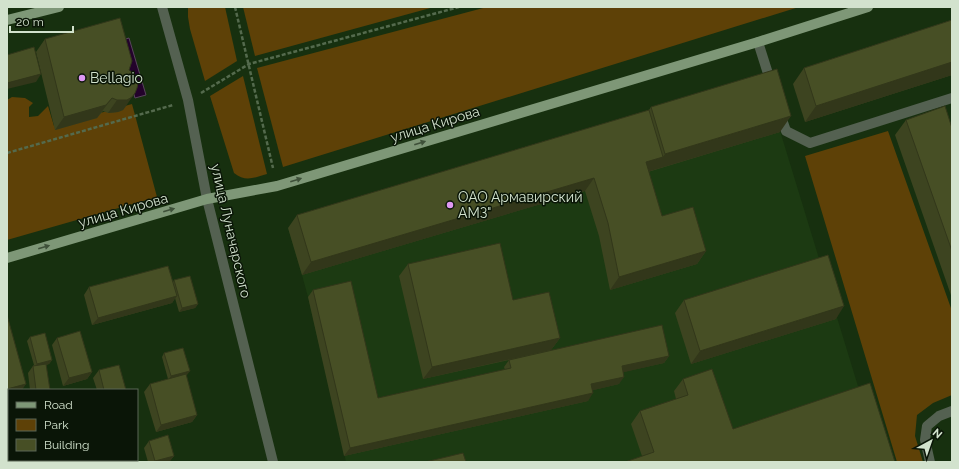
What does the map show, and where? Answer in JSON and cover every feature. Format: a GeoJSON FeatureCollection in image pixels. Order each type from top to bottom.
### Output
{"type":"FeatureCollection","features":[{"type":"Feature","properties":{"kind":"main road"},"geometry":{"type":"LineString","coordinates":[[7,20],[59,7]]}},
{"type":"Feature","properties":{"kind":"main road","name":"улица Кирова"},"geometry":{"type":"LineString","coordinates":[[7,258],[207,199],[277,186],[758,42],[868,7]]}},
{"type":"Feature","properties":{"kind":"street","name":"улица Луначарского"},"geometry":{"type":"LineString","coordinates":[[162,7],[188,100],[207,199],[273,462]]}},
{"type":"Feature","properties":{"kind":"street"},"geometry":{"type":"LineString","coordinates":[[758,42],[786,131],[810,143],[952,98]]}},
{"type":"Feature","properties":{"kind":"street"},"geometry":{"type":"LineString","coordinates":[[930,462],[925,440],[927,426],[939,416],[952,411]]}},
{"type":"Feature","properties":{"kind":"path"},"geometry":{"type":"LineString","coordinates":[[235,7],[274,168]]}},
{"type":"Feature","properties":{"kind":"path"},"geometry":{"type":"LineString","coordinates":[[7,153],[188,100],[249,64],[459,7]]}},
{"type":"Feature","properties":{"kind":"shaded area"},"geometry":{"type":"Polygon","coordinates":[[[129,38],[146,95],[135,98],[119,41],[129,38]]]}},
{"type":"Feature","properties":{"kind":"shaded area","name":"ОАО Армавирский АМЗ\""},"geometry":{"type":"Polygon","coordinates":[[[766,85],[882,462],[346,462],[308,297],[288,228],[766,85]]]}},
{"type":"Feature","properties":{"kind":"green space"},"geometry":{"type":"Polygon","coordinates":[[[188,7],[225,7],[237,61],[205,81],[190,29],[188,7]]]}},
{"type":"Feature","properties":{"kind":"green space"},"geometry":{"type":"Polygon","coordinates":[[[243,7],[434,7],[255,56],[243,7]]]}},
{"type":"Feature","properties":{"kind":"green space"},"geometry":{"type":"Polygon","coordinates":[[[487,7],[799,7],[283,167],[257,68],[487,7]]]}},
{"type":"Feature","properties":{"kind":"green space"},"geometry":{"type":"Polygon","coordinates":[[[243,76],[267,174],[250,178],[242,178],[234,173],[210,96],[243,76]]]}},
{"type":"Feature","properties":{"kind":"green space"},"geometry":{"type":"Polygon","coordinates":[[[12,97],[25,98],[33,103],[29,107],[29,117],[38,116],[48,106],[54,126],[132,104],[157,197],[7,240],[7,100],[12,97]]]}},
{"type":"Feature","properties":{"kind":"green space"},"geometry":{"type":"Polygon","coordinates":[[[888,131],[952,311],[952,395],[933,403],[917,415],[915,436],[923,462],[897,462],[805,156],[888,131]]]}},
{"type":"Feature","properties":{"kind":"building","name":"Bellagio"},"geometry":{"type":"Polygon","coordinates":[[[120,18],[132,61],[129,70],[133,73],[138,83],[135,93],[127,100],[117,100],[112,98],[106,105],[64,117],[45,39],[120,18]]]}},
{"type":"Feature","properties":{"kind":"building"},"geometry":{"type":"Polygon","coordinates":[[[952,20],[952,62],[816,106],[804,68],[952,20]]]}},
{"type":"Feature","properties":{"kind":"building"},"geometry":{"type":"Polygon","coordinates":[[[34,47],[41,74],[7,83],[7,55],[34,47]]]}},
{"type":"Feature","properties":{"kind":"building"},"geometry":{"type":"Polygon","coordinates":[[[777,69],[791,116],[665,154],[651,107],[777,69]]]}},
{"type":"Feature","properties":{"kind":"building"},"geometry":{"type":"Polygon","coordinates":[[[945,106],[952,128],[952,251],[906,120],[945,106]]]}},
{"type":"Feature","properties":{"kind":"building","name":"ОАО Армавирский АМЗ\""},"geometry":{"type":"Polygon","coordinates":[[[649,110],[663,157],[646,162],[662,216],[693,207],[706,251],[619,277],[608,223],[594,178],[311,262],[297,215],[649,110]]]}},
{"type":"Feature","properties":{"kind":"building"},"geometry":{"type":"Polygon","coordinates":[[[500,243],[513,300],[549,292],[560,338],[432,367],[408,264],[500,243]]]}},
{"type":"Feature","properties":{"kind":"building"},"geometry":{"type":"Polygon","coordinates":[[[828,255],[844,306],[700,351],[684,300],[828,255]]]}},
{"type":"Feature","properties":{"kind":"building"},"geometry":{"type":"Polygon","coordinates":[[[168,266],[177,296],[98,318],[89,287],[168,266]]]}},
{"type":"Feature","properties":{"kind":"building"},"geometry":{"type":"Polygon","coordinates":[[[190,276],[198,304],[182,308],[174,280],[190,276]]]}},
{"type":"Feature","properties":{"kind":"building"},"geometry":{"type":"Polygon","coordinates":[[[351,281],[378,398],[511,368],[509,360],[662,325],[669,356],[622,366],[624,377],[591,384],[593,393],[350,448],[313,290],[351,281]]]}},
{"type":"Feature","properties":{"kind":"building"},"geometry":{"type":"Polygon","coordinates":[[[7,315],[26,384],[7,389],[7,315]]]}},
{"type":"Feature","properties":{"kind":"building"},"geometry":{"type":"Polygon","coordinates":[[[80,331],[92,372],[69,378],[57,338],[80,331]]]}},
{"type":"Feature","properties":{"kind":"building"},"geometry":{"type":"Polygon","coordinates":[[[45,333],[52,360],[37,364],[30,337],[45,333]]]}},
{"type":"Feature","properties":{"kind":"building"},"geometry":{"type":"Polygon","coordinates":[[[183,348],[190,371],[171,376],[164,353],[183,348]]]}},
{"type":"Feature","properties":{"kind":"building"},"geometry":{"type":"Polygon","coordinates":[[[46,364],[50,389],[36,389],[33,366],[46,364]]]}},
{"type":"Feature","properties":{"kind":"building"},"geometry":{"type":"Polygon","coordinates":[[[119,365],[126,389],[104,389],[99,370],[119,365]]]}},
{"type":"Feature","properties":{"kind":"building"},"geometry":{"type":"Polygon","coordinates":[[[712,369],[733,429],[870,383],[895,462],[625,462],[654,452],[640,411],[688,395],[683,379],[712,369]]]}},
{"type":"Feature","properties":{"kind":"building"},"geometry":{"type":"Polygon","coordinates":[[[186,374],[197,415],[161,425],[150,384],[186,374]]]}},
{"type":"Feature","properties":{"kind":"building"},"geometry":{"type":"Polygon","coordinates":[[[8,396],[7,421],[7,397],[8,396]]]}},
{"type":"Feature","properties":{"kind":"building"},"geometry":{"type":"Polygon","coordinates":[[[168,435],[174,456],[155,461],[149,441],[168,435]]]}},
{"type":"Feature","properties":{"kind":"building"},"geometry":{"type":"Polygon","coordinates":[[[463,453],[466,462],[425,462],[463,453]]]}},
{"type":"Feature","properties":{"kind":"place","name":"Bellagio"},"geometry":{"type":"Point","coordinates":[82,78]}},
{"type":"Feature","properties":{"kind":"place","name":"ОАО Армавирский АМЗ\""},"geometry":{"type":"Point","coordinates":[450,205]}}]}
